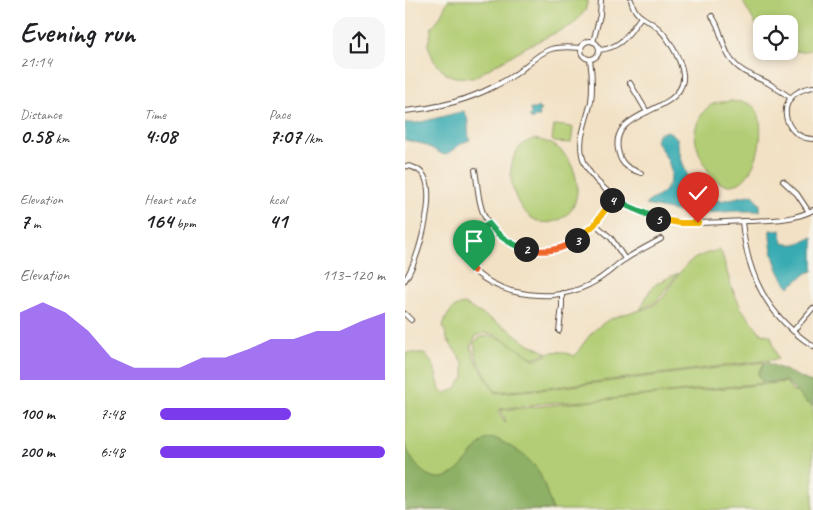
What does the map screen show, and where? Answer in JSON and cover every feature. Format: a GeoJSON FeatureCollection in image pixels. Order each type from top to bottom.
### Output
{"type":"FeatureCollection","features":[{"type":"Feature","properties":{"kind":"street"},"geometry":{"type":"LineString","coordinates":[[593,42],[600,15],[601,0]]}},
{"type":"Feature","properties":{"kind":"street"},"geometry":{"type":"LineString","coordinates":[[631,0],[634,10],[661,30],[682,66],[683,73],[683,81],[678,92],[671,99],[628,122],[620,132],[617,146],[621,160],[625,166],[641,173]]}},
{"type":"Feature","properties":{"kind":"street"},"geometry":{"type":"LineString","coordinates":[[711,16],[718,24],[723,43],[736,66],[791,98]]}},
{"type":"Feature","properties":{"kind":"street"},"geometry":{"type":"LineString","coordinates":[[599,50],[609,49],[620,44],[641,17]]}},
{"type":"Feature","properties":{"kind":"street"},"geometry":{"type":"LineString","coordinates":[[587,42],[593,42],[599,50],[597,56],[590,59],[583,57],[581,48],[587,42]]}},
{"type":"Feature","properties":{"kind":"street"},"geometry":{"type":"LineString","coordinates":[[405,111],[465,100],[516,74],[540,54],[550,49],[570,46],[581,48]]}},
{"type":"Feature","properties":{"kind":"street"},"geometry":{"type":"LineString","coordinates":[[590,59],[593,87],[583,132],[582,152],[585,164],[591,174],[615,197],[640,212],[668,221],[698,223],[785,219],[811,211],[783,181]]}},
{"type":"Feature","properties":{"kind":"street"},"geometry":{"type":"LineString","coordinates":[[630,82],[647,112]]}},
{"type":"Feature","properties":{"kind":"street"},"geometry":{"type":"LineString","coordinates":[[813,86],[797,92],[791,98],[786,115],[791,128],[798,135],[813,139]]}},
{"type":"Feature","properties":{"kind":"street"},"geometry":{"type":"LineString","coordinates":[[405,166],[415,168],[422,173],[427,187],[427,208],[421,239],[414,263],[405,280]]}},
{"type":"Feature","properties":{"kind":"street"},"geometry":{"type":"LineString","coordinates":[[475,170],[481,204],[489,224],[501,236],[523,248],[545,251],[576,242],[595,224],[615,197]]}},
{"type":"Feature","properties":{"kind":"street"},"geometry":{"type":"LineString","coordinates":[[743,221],[746,250],[755,280],[766,301],[793,331],[813,346]]}},
{"type":"Feature","properties":{"kind":"street"},"geometry":{"type":"LineString","coordinates":[[489,224],[468,240],[465,246],[465,259],[474,271],[492,283],[509,290],[532,295],[562,293],[582,288],[625,259],[661,239]]}},
{"type":"Feature","properties":{"kind":"street"},"geometry":{"type":"LineString","coordinates":[[595,224],[611,238],[625,259]]}},
{"type":"Feature","properties":{"kind":"street"},"geometry":{"type":"LineString","coordinates":[[559,331],[562,293]]}},
{"type":"Feature","properties":{"kind":"street"},"geometry":{"type":"LineString","coordinates":[[793,331],[813,308]]}},
{"type":"Feature","properties":{"kind":"street"},"geometry":{"type":"LineString","coordinates":[[405,314],[411,320]]}},
{"type":"Feature","properties":{"kind":"green space"},"geometry":{"type":"Polygon","coordinates":[[[448,0],[588,0],[585,11],[572,25],[526,47],[473,78],[455,77],[446,74],[434,61],[428,45],[432,27],[440,17],[448,0]]]}},
{"type":"Feature","properties":{"kind":"green space"},"geometry":{"type":"Polygon","coordinates":[[[742,0],[813,0],[813,49],[798,51],[798,15],[753,15],[753,19],[742,0]]]}},
{"type":"Feature","properties":{"kind":"green space"},"geometry":{"type":"Polygon","coordinates":[[[744,102],[753,106],[759,115],[761,126],[758,151],[754,164],[748,175],[740,182],[731,185],[719,182],[709,172],[699,153],[695,140],[698,120],[707,108],[715,103],[744,102]]]}},
{"type":"Feature","properties":{"kind":"green space"},"geometry":{"type":"Polygon","coordinates":[[[554,126],[572,127],[571,143],[554,142],[552,140],[554,126]]]}},
{"type":"Feature","properties":{"kind":"green space"},"geometry":{"type":"Polygon","coordinates":[[[534,139],[550,143],[562,152],[572,167],[577,184],[575,202],[571,210],[560,219],[552,222],[538,221],[527,214],[518,202],[513,188],[511,172],[514,158],[521,146],[534,139]]]}},
{"type":"Feature","properties":{"kind":"green space"},"geometry":{"type":"Polygon","coordinates":[[[719,250],[722,254],[731,286],[741,308],[760,332],[771,336],[778,359],[547,388],[495,392],[476,357],[474,343],[480,338],[487,336],[512,344],[533,359],[556,352],[564,352],[575,356],[586,339],[601,324],[657,303],[686,266],[702,255],[719,250]]]}},
{"type":"Feature","properties":{"kind":"green space"},"geometry":{"type":"Polygon","coordinates":[[[678,273],[657,301],[640,310],[650,290],[656,284],[678,273]]]}},
{"type":"Feature","properties":{"kind":"green space"},"geometry":{"type":"Polygon","coordinates":[[[464,304],[510,330],[525,342],[548,353],[533,358],[496,335],[484,333],[476,336],[471,346],[474,357],[495,393],[547,389],[765,362],[758,373],[763,383],[591,401],[546,403],[500,409],[499,411],[505,423],[501,410],[786,382],[793,392],[813,391],[813,510],[405,510],[405,353],[424,353],[434,366],[440,390],[444,394],[455,389],[464,378],[464,364],[447,339],[443,325],[448,314],[453,309],[464,304]]]}},
{"type":"Feature","properties":{"kind":"green space"},"geometry":{"type":"Polygon","coordinates":[[[766,362],[813,383],[813,406],[805,402],[786,381],[763,383],[758,373],[766,362]]]}},
{"type":"Feature","properties":{"kind":"green space"},"geometry":{"type":"Polygon","coordinates":[[[495,438],[520,452],[531,461],[539,472],[553,510],[405,510],[405,444],[413,461],[419,468],[426,474],[441,478],[459,469],[485,440],[495,438]]]}},
{"type":"Feature","properties":{"kind":"water"},"geometry":{"type":"Polygon","coordinates":[[[537,107],[541,110],[539,112],[540,117],[535,117],[532,120],[529,117],[531,114],[530,109],[537,107]]]}},
{"type":"Feature","properties":{"kind":"water"},"geometry":{"type":"Polygon","coordinates":[[[464,111],[467,118],[470,140],[444,155],[423,144],[405,140],[405,123],[417,123],[464,111]]]}},
{"type":"Feature","properties":{"kind":"water"},"geometry":{"type":"Polygon","coordinates":[[[667,131],[677,138],[681,158],[688,177],[703,194],[720,201],[753,194],[760,205],[760,211],[690,214],[645,205],[661,194],[670,181],[671,174],[668,161],[656,141],[658,134],[667,131]]]}},
{"type":"Feature","properties":{"kind":"water"},"geometry":{"type":"Polygon","coordinates":[[[770,230],[780,230],[783,243],[787,244],[798,243],[813,237],[813,271],[807,273],[789,287],[781,275],[775,260],[770,230]]]}},
{"type":"Feature","properties":{"kind":"route"},"geometry":{"type":"LineString","coordinates":[[474,271],[465,259],[465,246],[474,234],[489,224],[511,243],[523,248],[545,251],[566,246],[584,236],[615,197],[628,206],[655,218],[680,223],[698,223]]}}]}
